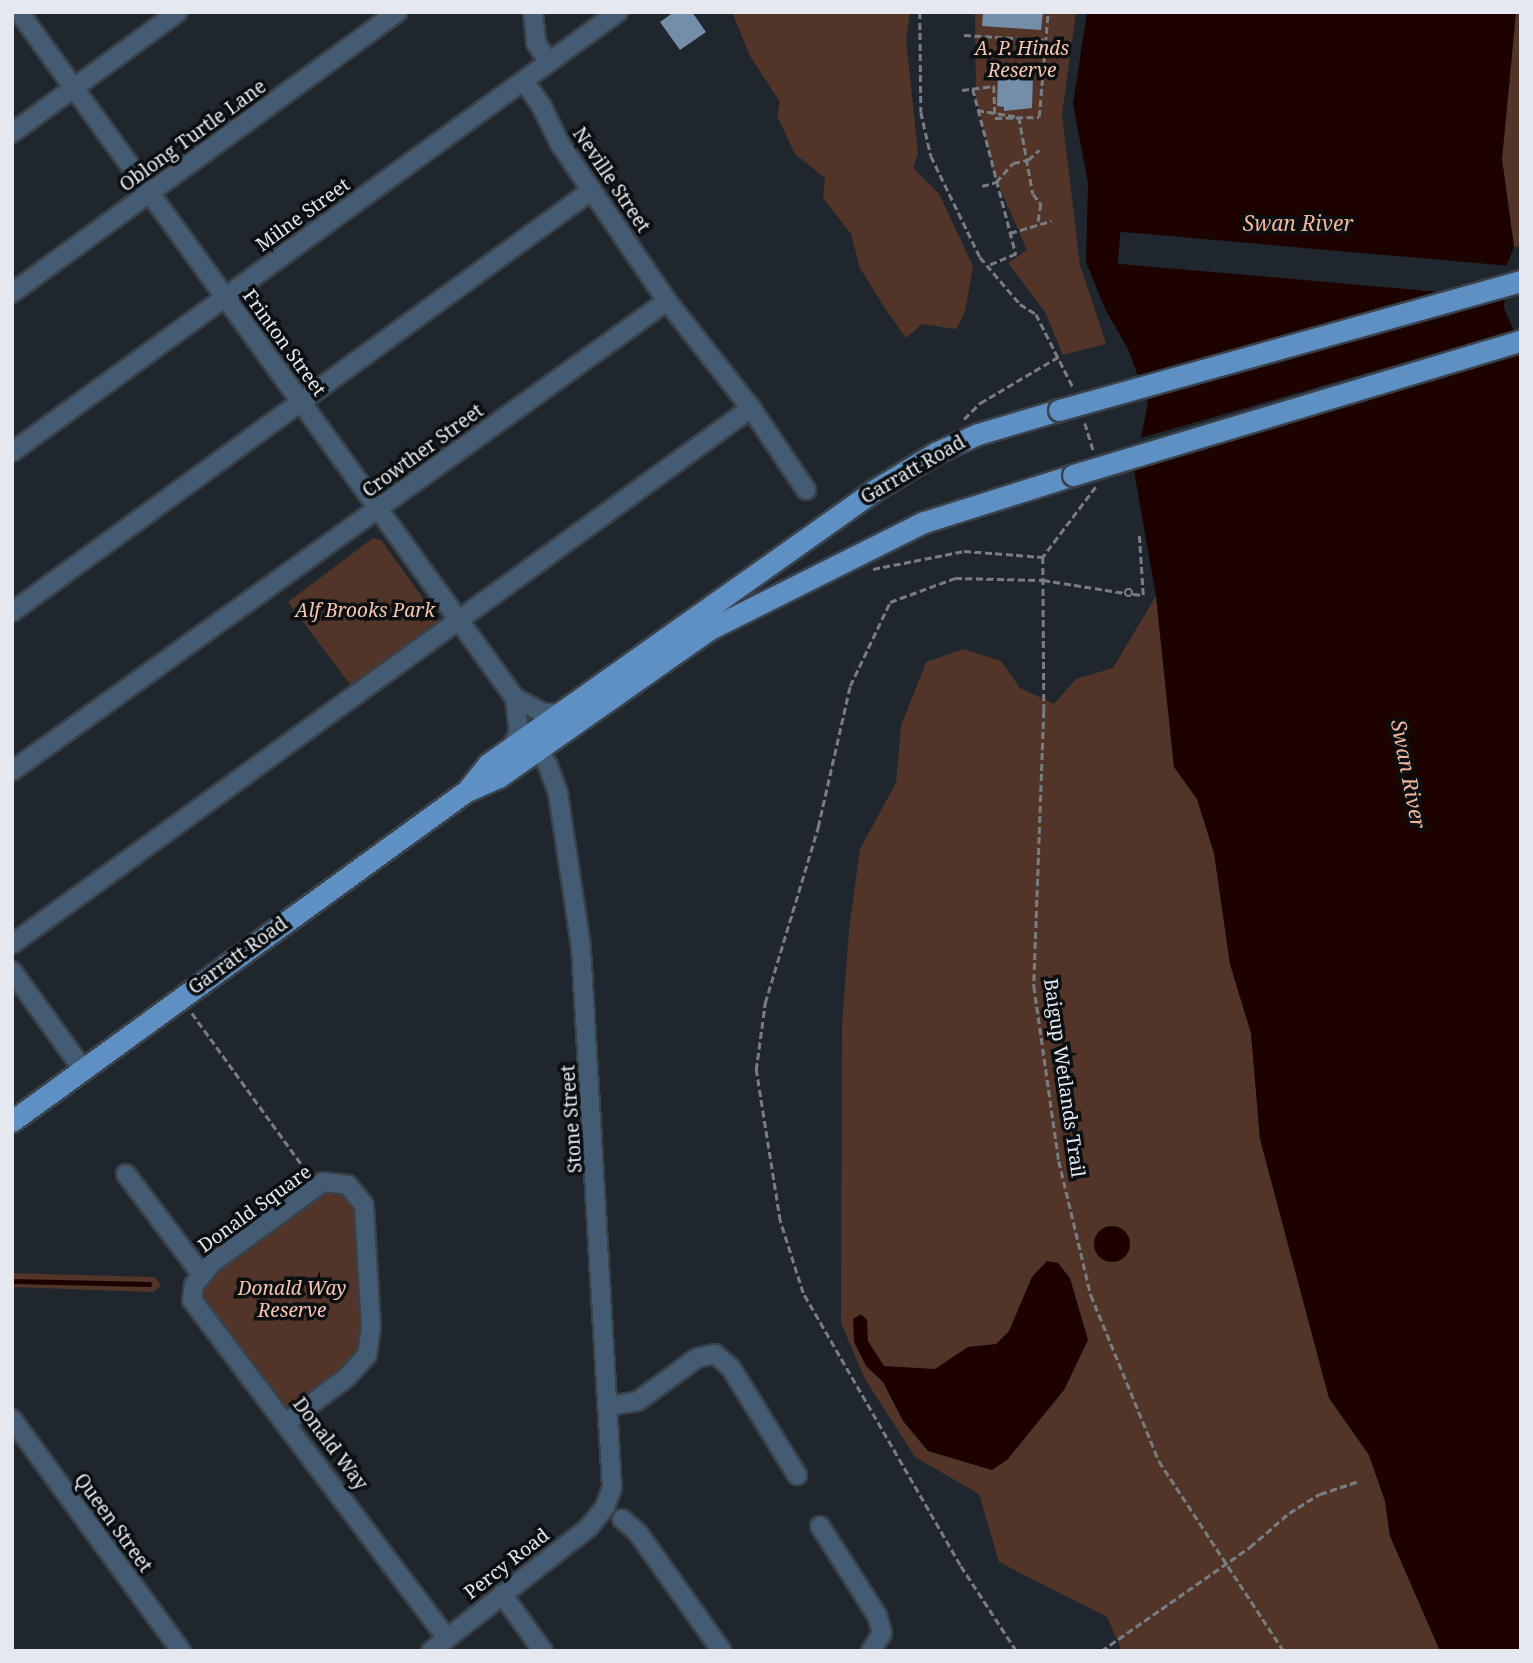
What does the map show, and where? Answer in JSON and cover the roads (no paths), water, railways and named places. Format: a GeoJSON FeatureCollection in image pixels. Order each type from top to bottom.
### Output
{"type":"FeatureCollection","features":[{"type":"Feature","properties":{"kind":"main road","name":"Garratt Road"},"geometry":{"type":"LineString","coordinates":[[12,1121],[465,792],[499,777],[525,745],[559,713],[873,491],[937,452],[978,433],[1068,404],[1521,281]]}},
{"type":"Feature","properties":{"kind":"main road","name":"Garratt Road"},"geometry":{"type":"LineString","coordinates":[[525,745],[708,630],[817,572],[924,522],[1521,341]]}},
{"type":"Feature","properties":{"kind":"street","name":"Frinton Street"},"geometry":{"type":"LineString","coordinates":[[19,12],[515,698],[543,713],[559,713]]}},
{"type":"Feature","properties":{"kind":"street"},"geometry":{"type":"LineString","coordinates":[[12,133],[178,12]]}},
{"type":"Feature","properties":{"kind":"street","name":"Oblong Turtle Lane"},"geometry":{"type":"LineString","coordinates":[[12,293],[397,12]]}},
{"type":"Feature","properties":{"kind":"street"},"geometry":{"type":"LineString","coordinates":[[533,12],[536,43],[549,62]]}},
{"type":"Feature","properties":{"kind":"street","name":"Milne Street"},"geometry":{"type":"LineString","coordinates":[[12,452],[618,12]]}},
{"type":"Feature","properties":{"kind":"street","name":"Neville Street"},"geometry":{"type":"LineString","coordinates":[[523,81],[667,301]]}},
{"type":"Feature","properties":{"kind":"street"},"geometry":{"type":"LineString","coordinates":[[12,612],[593,190]]}},
{"type":"Feature","properties":{"kind":"street"},"geometry":{"type":"LineString","coordinates":[[667,301],[751,408],[806,490]]}},
{"type":"Feature","properties":{"kind":"street","name":"Crowther Street"},"geometry":{"type":"LineString","coordinates":[[12,771],[667,301]]}},
{"type":"Feature","properties":{"kind":"street"},"geometry":{"type":"LineString","coordinates":[[12,944],[751,408]]}},
{"type":"Feature","properties":{"kind":"street","name":"Frinton Street"},"geometry":{"type":"LineString","coordinates":[[515,698],[519,732],[525,745]]}},
{"type":"Feature","properties":{"kind":"street","name":"Stone Street"},"geometry":{"type":"LineString","coordinates":[[525,745],[558,793],[581,947],[613,1462],[605,1507]]}},
{"type":"Feature","properties":{"kind":"street"},"geometry":{"type":"LineString","coordinates":[[12,971],[82,1068]]}},
{"type":"Feature","properties":{"kind":"street"},"geometry":{"type":"LineString","coordinates":[[126,1174],[202,1275]]}},
{"type":"Feature","properties":{"kind":"street","name":"Donald Square"},"geometry":{"type":"LineString","coordinates":[[202,1275],[323,1182],[348,1185],[364,1205],[371,1328],[367,1355],[347,1377],[287,1422]]}},
{"type":"Feature","properties":{"kind":"street","name":"Donald Way"},"geometry":{"type":"LineString","coordinates":[[202,1275],[194,1285],[192,1300],[287,1422],[447,1638]]}},
{"type":"Feature","properties":{"kind":"street"},"geometry":{"type":"LineString","coordinates":[[610,1406],[638,1401],[697,1358],[715,1354],[731,1368],[797,1475]]}},
{"type":"Feature","properties":{"kind":"street","name":"Queen Street"},"geometry":{"type":"LineString","coordinates":[[12,1419],[181,1651]]}},
{"type":"Feature","properties":{"kind":"street","name":"Percy Road"},"geometry":{"type":"LineString","coordinates":[[431,1651],[589,1527],[605,1507]]}},
{"type":"Feature","properties":{"kind":"street"},"geometry":{"type":"LineString","coordinates":[[622,1519],[638,1533],[722,1651]]}},
{"type":"Feature","properties":{"kind":"street"},"geometry":{"type":"LineString","coordinates":[[820,1526],[877,1615],[882,1633],[871,1651]]}},
{"type":"Feature","properties":{"kind":"street"},"geometry":{"type":"LineString","coordinates":[[502,1594],[543,1651]]}},
{"type":"Feature","properties":{"kind":"water","name":"Swan River"},"geometry":{"type":"Polygon","coordinates":[[[1087,12],[1516,12],[1502,159],[1514,247],[1507,264],[1504,308],[1521,347],[1521,1651],[1440,1651],[1390,1536],[1385,1501],[1369,1455],[1329,1398],[1260,1139],[1251,1033],[1230,964],[1214,853],[1197,799],[1174,767],[1156,596],[1134,471],[1148,403],[1128,349],[1105,309],[1086,262],[1088,183],[1073,104],[1087,12]]]}},
{"type":"Feature","properties":{"kind":"water"},"geometry":{"type":"Polygon","coordinates":[[[1112,1226],[1125,1231],[1130,1244],[1125,1257],[1112,1262],[1099,1257],[1094,1244],[1099,1231],[1112,1226]]]}},
{"type":"Feature","properties":{"kind":"water"},"geometry":{"type":"Polygon","coordinates":[[[1047,1261],[1058,1263],[1070,1278],[1088,1340],[1064,1390],[1007,1460],[992,1470],[928,1451],[903,1421],[883,1382],[866,1366],[854,1342],[853,1319],[861,1314],[867,1320],[868,1341],[884,1366],[935,1369],[968,1347],[996,1344],[1009,1331],[1032,1277],[1047,1261]]]}},
{"type":"Feature","properties":{"kind":"waterway"},"geometry":{"type":"LineString","coordinates":[[12,1281],[149,1284]]}},
{"type":"Feature","properties":{"kind":"park label","name":"A. P. Hinds Reserve"},"geometry":{"type":"Point","coordinates":[1022,60]}},
{"type":"Feature","properties":{"kind":"park label","name":"Alf Brooks Park"},"geometry":{"type":"Point","coordinates":[365,611]}},
{"type":"Feature","properties":{"kind":"park label","name":"Donald Way Reserve"},"geometry":{"type":"Point","coordinates":[292,1300]}}]}
